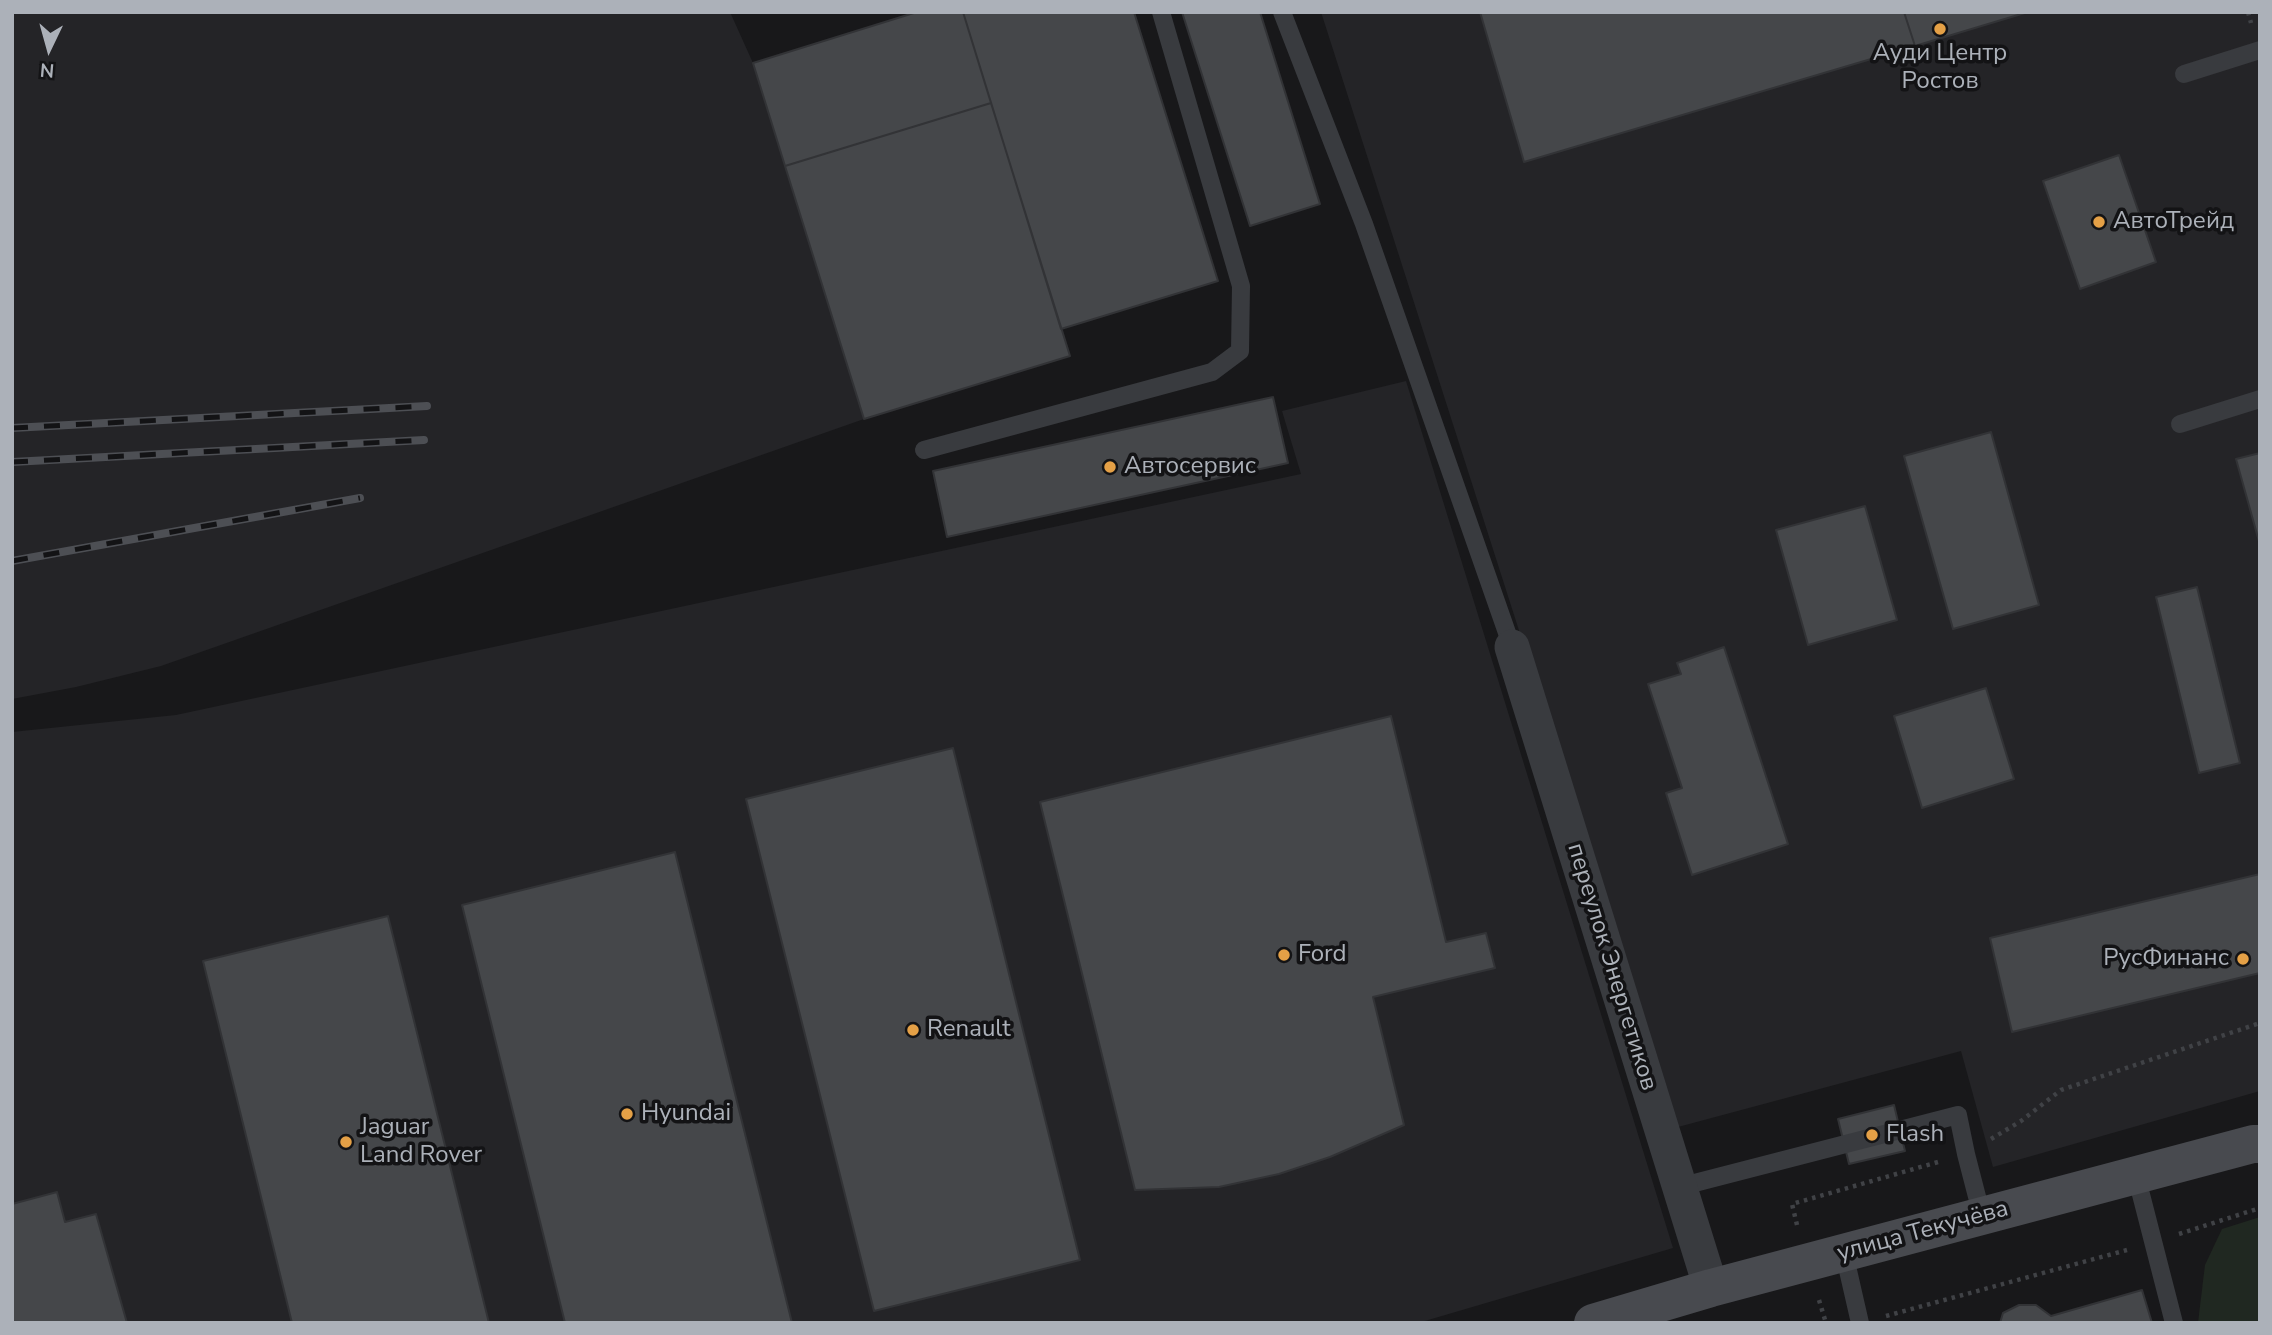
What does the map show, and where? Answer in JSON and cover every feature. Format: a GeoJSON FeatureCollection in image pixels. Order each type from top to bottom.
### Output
{"type":"FeatureCollection","features":[{"type":"Feature","properties":{"kind":"main road","name":"улица Текучёва"},"geometry":{"type":"LineString","coordinates":[[1593,1323],[1711,1288],[2258,1143]]}},
{"type":"Feature","properties":{"kind":"street","name":"переулок Энергетиков"},"geometry":{"type":"LineString","coordinates":[[1512,647],[1711,1288]]}},
{"type":"Feature","properties":{"kind":"lane"},"geometry":{"type":"LineString","coordinates":[[924,450],[1212,372],[1240,351],[1241,286],[1161,12]]}},
{"type":"Feature","properties":{"kind":"lane"},"geometry":{"type":"LineString","coordinates":[[1282,12],[1364,224],[1512,647]]}},
{"type":"Feature","properties":{"kind":"lane"},"geometry":{"type":"LineString","coordinates":[[2183,74],[2260,50]]}},
{"type":"Feature","properties":{"kind":"lane"},"geometry":{"type":"LineString","coordinates":[[2180,424],[2260,399]]}},
{"type":"Feature","properties":{"kind":"lane"},"geometry":{"type":"LineString","coordinates":[[1679,1187],[1958,1115],[1982,1216]]}},
{"type":"Feature","properties":{"kind":"lane"},"geometry":{"type":"LineString","coordinates":[[2136,1175],[2174,1323]]}},
{"type":"Feature","properties":{"kind":"lane"},"geometry":{"type":"LineString","coordinates":[[1844,1253],[1868,1321]]}},
{"type":"Feature","properties":{"kind":"path"},"geometry":{"type":"LineString","coordinates":[[1792,1204],[1966,1154],[2021,1121],[2061,1090],[2260,1023]]}},
{"type":"Feature","properties":{"kind":"path"},"geometry":{"type":"LineString","coordinates":[[1868,1321],[2153,1243],[2260,1208]]}},
{"type":"Feature","properties":{"kind":"shaded area"},"geometry":{"type":"Polygon","coordinates":[[[12,12],[730,12],[753,63],[864,419],[161,666],[76,687],[12,699],[12,12]]]}},
{"type":"Feature","properties":{"kind":"shaded area"},"geometry":{"type":"Polygon","coordinates":[[[1321,12],[2259,12],[2260,1091],[1993,1167],[1961,1051],[1678,1127],[1321,12]]]}},
{"type":"Feature","properties":{"kind":"shaded area"},"geometry":{"type":"Polygon","coordinates":[[[1406,381],[1673,1248],[1418,1323],[12,1323],[12,732],[176,715],[1301,474],[1282,411],[1406,381]]]}},
{"type":"Feature","properties":{"kind":"shaded area"},"geometry":{"type":"Polygon","coordinates":[[[2260,1217],[2260,1323],[2198,1323],[2205,1265],[2222,1229],[2260,1217]]]}},
{"type":"Feature","properties":{"kind":"building"},"geometry":{"type":"Polygon","coordinates":[[[917,12],[963,12],[991,103],[785,166],[753,63],[917,12]]]}},
{"type":"Feature","properties":{"kind":"building"},"geometry":{"type":"Polygon","coordinates":[[[963,12],[1134,12],[1218,281],[1061,329],[963,12]]]}},
{"type":"Feature","properties":{"kind":"building"},"geometry":{"type":"Polygon","coordinates":[[[1182,12],[1260,12],[1320,204],[1250,226],[1182,12]]]}},
{"type":"Feature","properties":{"kind":"building"},"geometry":{"type":"Polygon","coordinates":[[[1480,12],[1904,12],[1915,46],[1524,162],[1480,12]]]}},
{"type":"Feature","properties":{"kind":"building","name":"Ауди Центр Ростов"},"geometry":{"type":"Polygon","coordinates":[[[1904,12],[2028,12],[1915,46],[1904,12]]]}},
{"type":"Feature","properties":{"kind":"building"},"geometry":{"type":"Polygon","coordinates":[[[991,103],[1070,356],[864,419],[785,166],[991,103]]]}},
{"type":"Feature","properties":{"kind":"building","name":"АвтоТрейд"},"geometry":{"type":"Polygon","coordinates":[[[2119,155],[2156,262],[2080,289],[2043,181],[2119,155]]]}},
{"type":"Feature","properties":{"kind":"building","name":"Автосервис"},"geometry":{"type":"Polygon","coordinates":[[[1273,397],[1288,463],[947,537],[933,471],[1273,397]]]}},
{"type":"Feature","properties":{"kind":"building"},"geometry":{"type":"Polygon","coordinates":[[[1991,432],[2039,605],[1953,629],[1904,456],[1991,432]]]}},
{"type":"Feature","properties":{"kind":"building"},"geometry":{"type":"Polygon","coordinates":[[[2260,453],[2260,545],[2236,459],[2260,453]]]}},
{"type":"Feature","properties":{"kind":"building"},"geometry":{"type":"Polygon","coordinates":[[[1865,506],[1897,620],[1808,645],[1776,530],[1865,506]]]}},
{"type":"Feature","properties":{"kind":"building"},"geometry":{"type":"Polygon","coordinates":[[[2197,587],[2240,763],[2199,773],[2156,597],[2197,587]]]}},
{"type":"Feature","properties":{"kind":"building"},"geometry":{"type":"Polygon","coordinates":[[[1724,647],[1788,844],[1692,875],[1666,793],[1682,788],[1648,684],[1681,674],[1677,663],[1724,647]]]}},
{"type":"Feature","properties":{"kind":"building"},"geometry":{"type":"Polygon","coordinates":[[[1986,688],[2014,779],[1922,808],[1894,716],[1986,688]]]}},
{"type":"Feature","properties":{"kind":"building","name":"Ford"},"geometry":{"type":"Polygon","coordinates":[[[1391,716],[1446,942],[1486,933],[1495,968],[1373,997],[1404,1125],[1330,1157],[1279,1174],[1219,1187],[1135,1190],[1040,802],[1391,716]]]}},
{"type":"Feature","properties":{"kind":"building","name":"Renault"},"geometry":{"type":"Polygon","coordinates":[[[953,748],[1080,1260],[874,1311],[746,799],[953,748]]]}},
{"type":"Feature","properties":{"kind":"building","name":"Hyundai"},"geometry":{"type":"Polygon","coordinates":[[[675,852],[792,1323],[565,1323],[462,905],[675,852]]]}},
{"type":"Feature","properties":{"kind":"building"},"geometry":{"type":"Polygon","coordinates":[[[2260,874],[2260,973],[2012,1032],[1990,938],[2260,874]]]}},
{"type":"Feature","properties":{"kind":"building","name":"Jaguar Land Rover"},"geometry":{"type":"Polygon","coordinates":[[[388,916],[489,1323],[292,1323],[203,961],[388,916]]]}},
{"type":"Feature","properties":{"kind":"building","name":"Flash"},"geometry":{"type":"Polygon","coordinates":[[[1894,1105],[1905,1151],[1849,1164],[1838,1119],[1894,1105]]]}},
{"type":"Feature","properties":{"kind":"building"},"geometry":{"type":"Polygon","coordinates":[[[57,1192],[65,1222],[96,1214],[127,1323],[12,1323],[12,1204],[57,1192]]]}},
{"type":"Feature","properties":{"kind":"building"},"geometry":{"type":"Polygon","coordinates":[[[2142,1290],[2152,1323],[2000,1323],[2003,1313],[2019,1305],[2036,1305],[2051,1316],[2142,1290]]]}},
{"type":"Feature","properties":{"kind":"railway"},"geometry":{"type":"LineString","coordinates":[[12,428],[427,406]]}},
{"type":"Feature","properties":{"kind":"railway"},"geometry":{"type":"LineString","coordinates":[[12,462],[424,440]]}},
{"type":"Feature","properties":{"kind":"railway"},"geometry":{"type":"LineString","coordinates":[[12,561],[360,498]]}},
{"type":"Feature","properties":{"kind":"place","name":"Ауди Центр Ростов"},"geometry":{"type":"Point","coordinates":[1940,29]}},
{"type":"Feature","properties":{"kind":"place","name":"АвтоТрейд"},"geometry":{"type":"Point","coordinates":[2099,222]}},
{"type":"Feature","properties":{"kind":"place","name":"Автосервис"},"geometry":{"type":"Point","coordinates":[1110,467]}},
{"type":"Feature","properties":{"kind":"place","name":"Ford"},"geometry":{"type":"Point","coordinates":[1284,955]}},
{"type":"Feature","properties":{"kind":"place","name":"РусФинанс"},"geometry":{"type":"Point","coordinates":[2243,959]}},
{"type":"Feature","properties":{"kind":"place","name":"Renault"},"geometry":{"type":"Point","coordinates":[913,1030]}},
{"type":"Feature","properties":{"kind":"place","name":"Hyundai"},"geometry":{"type":"Point","coordinates":[627,1114]}},
{"type":"Feature","properties":{"kind":"place","name":"Flash"},"geometry":{"type":"Point","coordinates":[1872,1135]}},
{"type":"Feature","properties":{"kind":"place","name":"Jaguar Land Rover"},"geometry":{"type":"Point","coordinates":[346,1142]}}]}
